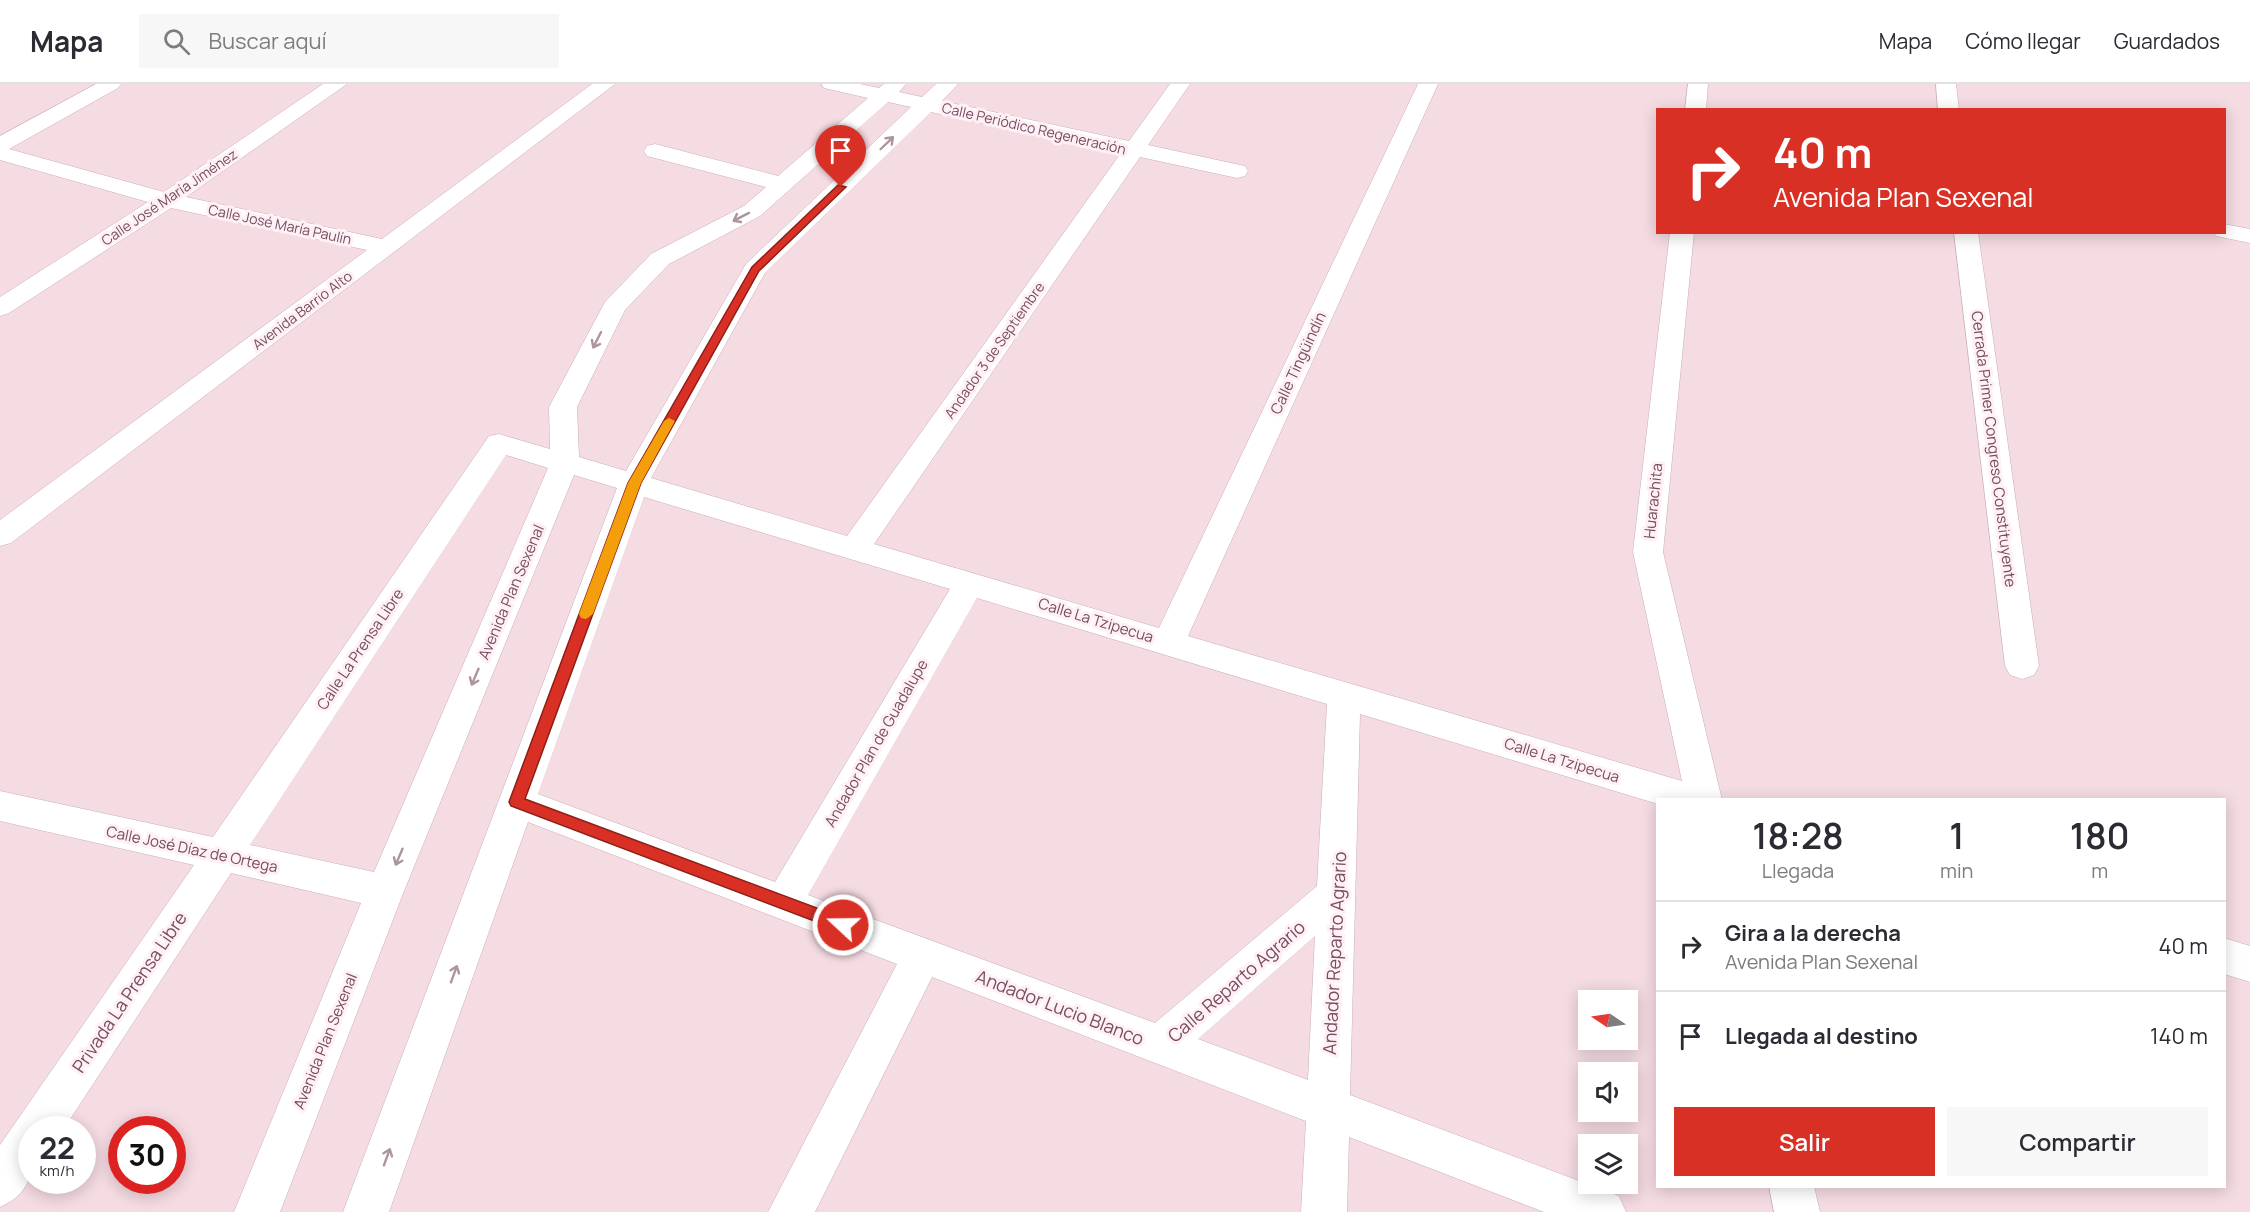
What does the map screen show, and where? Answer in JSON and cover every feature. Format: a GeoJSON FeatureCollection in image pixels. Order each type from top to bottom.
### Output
{"type":"FeatureCollection","features":[{"type":"Feature","properties":{"kind":"street"},"geometry":{"type":"LineString","coordinates":[[0,145],[111,84]]}},
{"type":"Feature","properties":{"kind":"street","name":"Calle José María Jiménez"},"geometry":{"type":"LineString","coordinates":[[0,308],[167,200],[337,84]]}},
{"type":"Feature","properties":{"kind":"street","name":"Avenida Barrio Alto"},"geometry":{"type":"LineString","coordinates":[[0,535],[604,84]]}},
{"type":"Feature","properties":{"kind":"street","name":"Calle Periódico Regeneración"},"geometry":{"type":"LineString","coordinates":[[831,84],[938,94],[1133,150],[1237,171]]}},
{"type":"Feature","properties":{"kind":"street","name":"Andador 3 de Septiembre"},"geometry":{"type":"LineString","coordinates":[[854,549],[1180,84]]}},
{"type":"Feature","properties":{"kind":"street","name":"Calle Tingüindín"},"geometry":{"type":"LineString","coordinates":[[1169,642],[1428,84]]}},
{"type":"Feature","properties":{"kind":"street"},"geometry":{"type":"LineString","coordinates":[[1695,108],[1698,84]]}},
{"type":"Feature","properties":{"kind":"street"},"geometry":{"type":"LineString","coordinates":[[1946,84],[1949,108]]}},
{"type":"Feature","properties":{"kind":"street","name":"Avenida Plan Sexenal"},"geometry":{"type":"LineString","coordinates":[[257,1212],[385,891],[565,462],[563,407],[614,307],[660,259],[752,211],[890,90]]}},
{"type":"Feature","properties":{"kind":"street"},"geometry":{"type":"LineString","coordinates":[[366,1212],[634,483],[755,269],[938,94]]}},
{"type":"Feature","properties":{"kind":"street"},"geometry":{"type":"LineString","coordinates":[[655,151],[784,185]]}},
{"type":"Feature","properties":{"kind":"street","name":"Calle José María Paulín"},"geometry":{"type":"LineString","coordinates":[[0,153],[167,200],[387,247]]}},
{"type":"Feature","properties":{"kind":"street"},"geometry":{"type":"LineString","coordinates":[[2226,231],[2250,236]]}},
{"type":"Feature","properties":{"kind":"street","name":"Huarachita"},"geometry":{"type":"LineString","coordinates":[[1682,234],[1648,552],[1704,798]]}},
{"type":"Feature","properties":{"kind":"street","name":"Cerrada Primer Congreso Constituyente"},"geometry":{"type":"LineString","coordinates":[[1966,234],[2022,666]]}},
{"type":"Feature","properties":{"kind":"street","name":"Calle La Tzipecua"},"geometry":{"type":"LineString","coordinates":[[499,443],[1687,798]]}},
{"type":"Feature","properties":{"kind":"street","name":"Calle La Prensa Libre"},"geometry":{"type":"LineString","coordinates":[[221,855],[499,443]]}},
{"type":"Feature","properties":{"kind":"street","name":"Andador Plan de Guadalupe"},"geometry":{"type":"LineString","coordinates":[[783,903],[970,583]]}},
{"type":"Feature","properties":{"kind":"street","name":"Andador Reparto Agrario"},"geometry":{"type":"LineString","coordinates":[[1324,1212],[1344,694]]}},
{"type":"Feature","properties":{"kind":"street","name":"Andador Lucio Blanco"},"geometry":{"type":"LineString","coordinates":[[517,802],[1603,1212]]}},
{"type":"Feature","properties":{"kind":"street","name":"Calle José Díaz de Ortega"},"geometry":{"type":"LineString","coordinates":[[0,806],[385,891]]}},
{"type":"Feature","properties":{"kind":"street","name":"Privada La Prensa Libre"},"geometry":{"type":"LineString","coordinates":[[46,1116],[221,855]]}},
{"type":"Feature","properties":{"kind":"street","name":"Calle Reparto Agrario"},"geometry":{"type":"LineString","coordinates":[[1161,1045],[1337,893]]}},
{"type":"Feature","properties":{"kind":"street"},"geometry":{"type":"LineString","coordinates":[[791,1212],[923,955]]}},
{"type":"Feature","properties":{"kind":"street"},"geometry":{"type":"LineString","coordinates":[[2226,957],[2250,964]]}},
{"type":"Feature","properties":{"kind":"street"},"geometry":{"type":"LineString","coordinates":[[0,1184],[18,1158]]}},
{"type":"Feature","properties":{"kind":"street"},"geometry":{"type":"LineString","coordinates":[[1791,1188],[1797,1212]]}},
{"type":"Feature","properties":{"kind":"shaded area"},"geometry":{"type":"Polygon","coordinates":[[[0,84],[2250,84],[2250,1212],[0,1212],[0,84]]]}},
{"type":"Feature","properties":{"kind":"slow traffic"},"geometry":{"type":"LineString","coordinates":[[586,614],[634,483],[669,421]]}},
{"type":"Feature","properties":{"kind":"route"},"geometry":{"type":"LineString","coordinates":[[841,187],[755,269],[634,483],[517,802],[843,925]]}}]}
